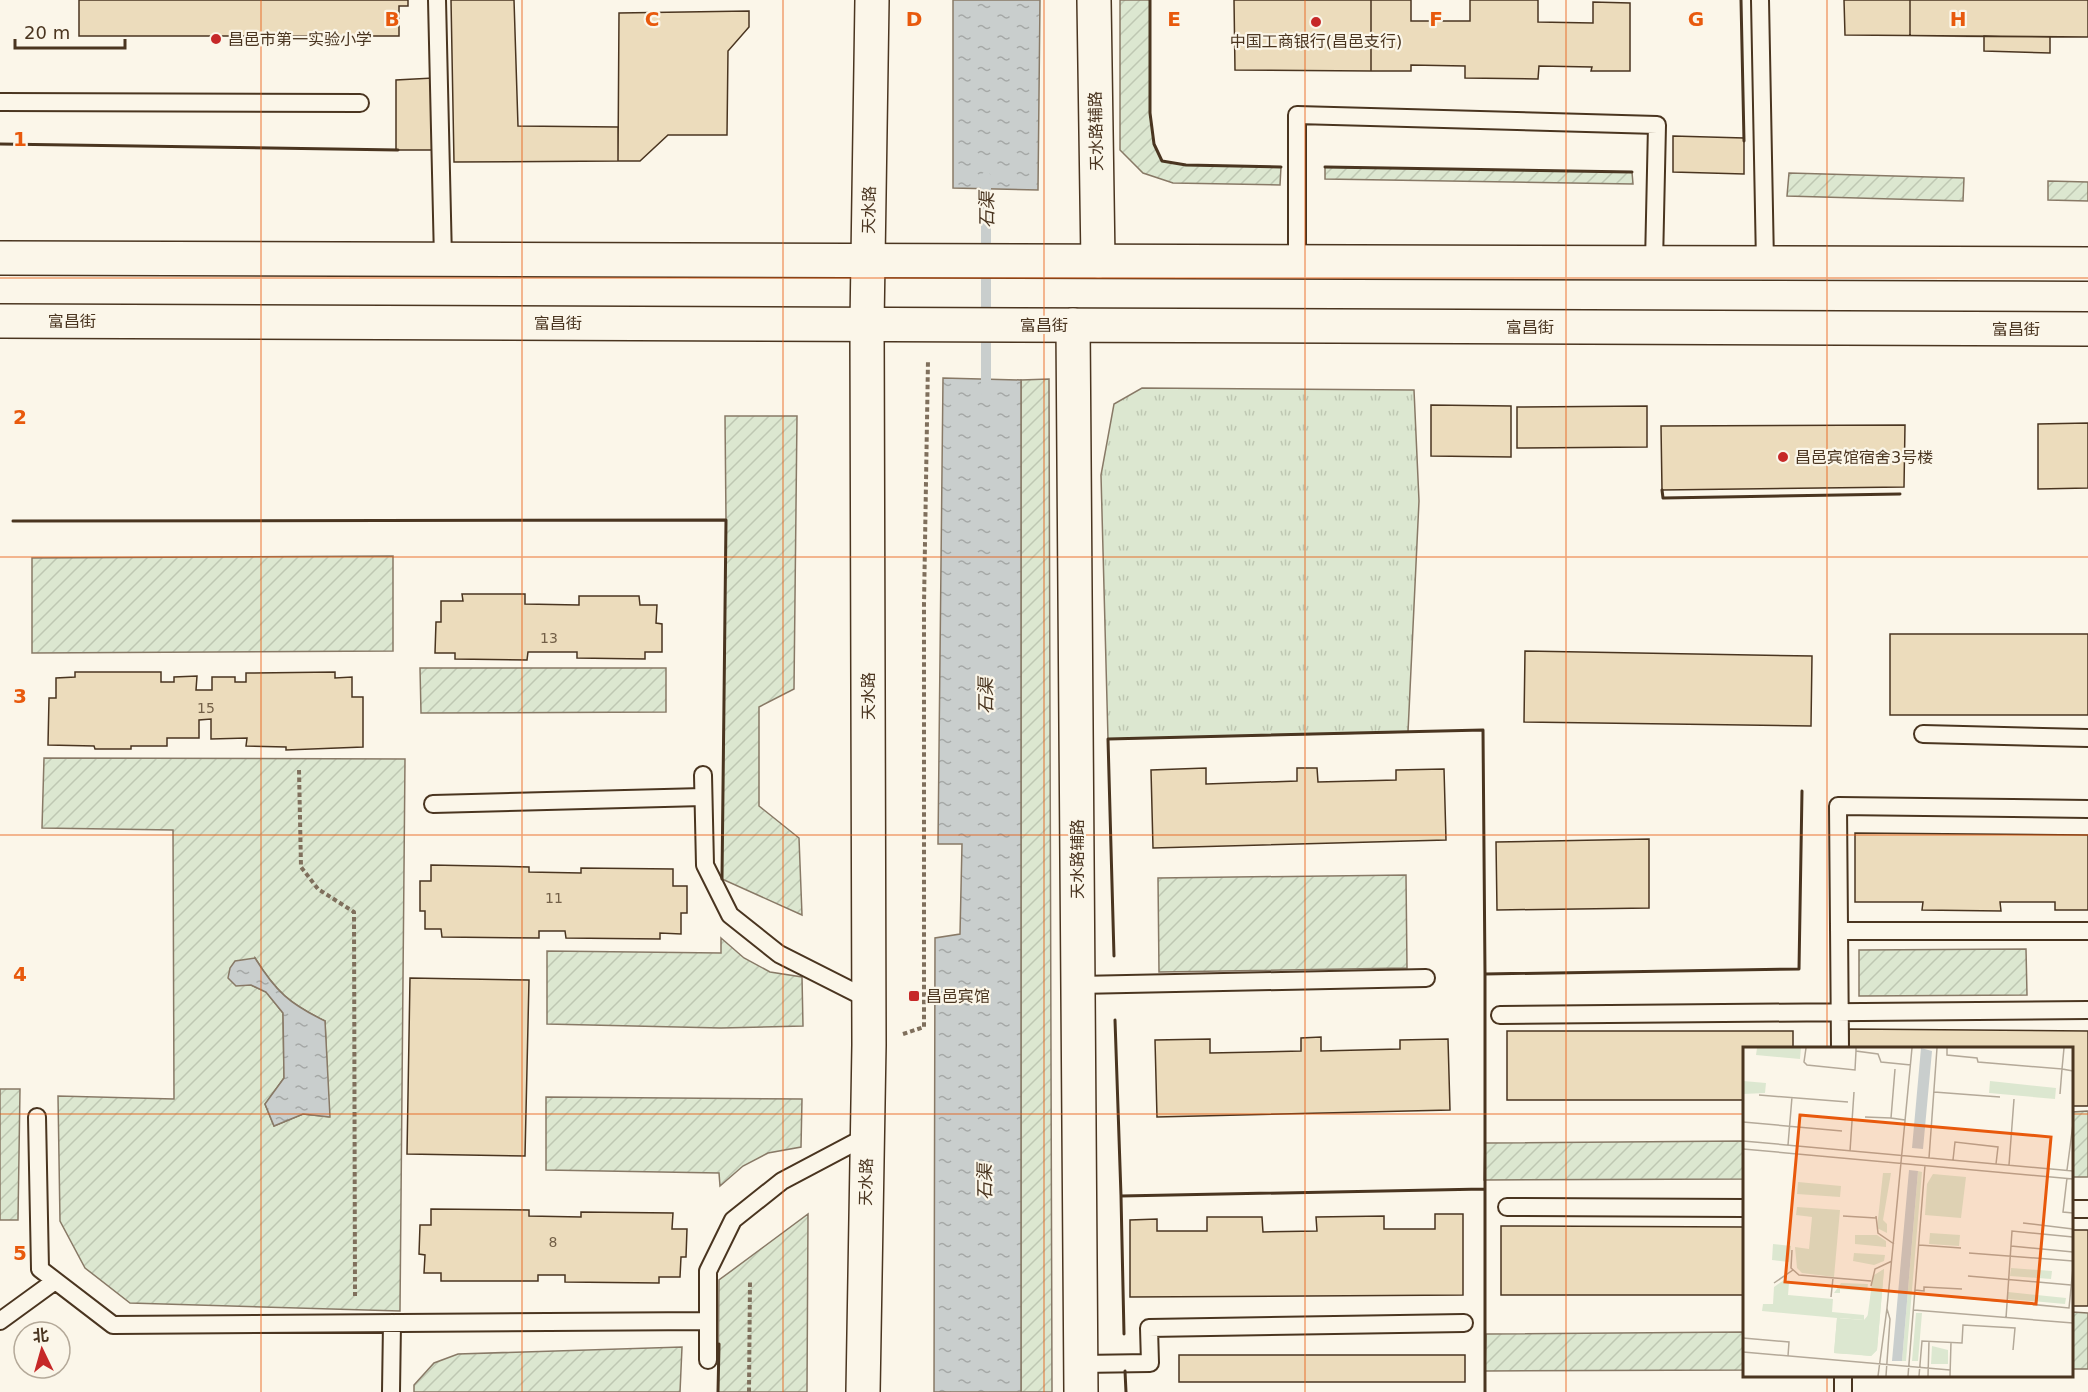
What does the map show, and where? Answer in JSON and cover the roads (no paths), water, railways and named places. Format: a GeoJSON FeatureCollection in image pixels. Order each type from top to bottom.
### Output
{"type":"FeatureCollection","features":[{"type":"Feature","properties":{"kind":"main road","name":"天水路"},"geometry":{"type":"LineString","coordinates":[[863,1392],[868,1045],[867,324],[872,0]]}},
{"type":"Feature","properties":{"kind":"main road","name":"天水路辅路"},"geometry":{"type":"LineString","coordinates":[[1094,0],[1098,261]]}},
{"type":"Feature","properties":{"kind":"main road"},"geometry":{"type":"LineString","coordinates":[[0,258],[2088,264]]}},
{"type":"Feature","properties":{"kind":"main road","name":"富昌街"},"geometry":{"type":"LineString","coordinates":[[0,321],[2088,329]]}},
{"type":"Feature","properties":{"kind":"main road","name":"天水路辅路"},"geometry":{"type":"LineString","coordinates":[[1058,325],[1078,985],[1081,1378]]}},
{"type":"Feature","properties":{"kind":"lane"},"geometry":{"type":"LineString","coordinates":[[437,0],[443,259]]}},
{"type":"Feature","properties":{"kind":"lane"},"geometry":{"type":"LineString","coordinates":[[1760,0],[1765,263]]}},
{"type":"Feature","properties":{"kind":"lane"},"geometry":{"type":"LineString","coordinates":[[0,102],[360,103]]}},
{"type":"Feature","properties":{"kind":"lane"},"geometry":{"type":"LineString","coordinates":[[1297,262],[1297,115],[1657,125],[1654,263]]}},
{"type":"Feature","properties":{"kind":"lane"},"geometry":{"type":"LineString","coordinates":[[1923,734],[2088,738]]}},
{"type":"Feature","properties":{"kind":"lane"},"geometry":{"type":"LineString","coordinates":[[704,775],[705,865],[730,915],[779,954],[868,999]]}},
{"type":"Feature","properties":{"kind":"lane"},"geometry":{"type":"LineString","coordinates":[[433,804],[704,797]]}},
{"type":"Feature","properties":{"kind":"lane"},"geometry":{"type":"LineString","coordinates":[[1840,1047],[1838,806],[2088,809]]}},
{"type":"Feature","properties":{"kind":"lane"},"geometry":{"type":"LineString","coordinates":[[1839,931],[2088,931]]}},
{"type":"Feature","properties":{"kind":"lane"},"geometry":{"type":"LineString","coordinates":[[1078,985],[1426,978]]}},
{"type":"Feature","properties":{"kind":"lane"},"geometry":{"type":"LineString","coordinates":[[1500,1015],[2088,1011]]}},
{"type":"Feature","properties":{"kind":"lane"},"geometry":{"type":"LineString","coordinates":[[37,1117],[40,1269],[113,1325],[708,1321]]}},
{"type":"Feature","properties":{"kind":"lane"},"geometry":{"type":"LineString","coordinates":[[708,1360],[708,1271],[733,1220],[782,1181],[867,1136]]}},
{"type":"Feature","properties":{"kind":"lane"},"geometry":{"type":"LineString","coordinates":[[1507,1208],[1743,1208]]}},
{"type":"Feature","properties":{"kind":"lane"},"geometry":{"type":"LineString","coordinates":[[0,1322],[55,1281]]}},
{"type":"Feature","properties":{"kind":"lane"},"geometry":{"type":"LineString","coordinates":[[391,1392],[392,1323]]}},
{"type":"Feature","properties":{"kind":"lane"},"geometry":{"type":"LineString","coordinates":[[1081,1378],[1150,1363],[1149,1328],[1464,1323]]}},
{"type":"Feature","properties":{"kind":"water"},"geometry":{"type":"Polygon","coordinates":[[[953,0],[1040,0],[1038,190],[953,188],[953,0]]]}},
{"type":"Feature","properties":{"kind":"water"},"geometry":{"type":"Polygon","coordinates":[[[943,378],[1021,380],[1021,1392],[934,1392],[935,938],[960,934],[962,844],[938,844],[943,378]]]}},
{"type":"Feature","properties":{"kind":"water"},"geometry":{"type":"Polygon","coordinates":[[[255,958],[270,980],[285,996],[302,1009],[325,1021],[330,1117],[303,1114],[274,1126],[265,1104],[284,1078],[283,1013],[266,992],[251,985],[236,986],[228,978],[230,968],[235,961],[255,958]]]}},
{"type":"Feature","properties":{"kind":"waterway","name":"石渠"},"geometry":{"type":"LineString","coordinates":[[986,177],[986,393]]}},
{"type":"Feature","properties":{"kind":"place","name":"中国工商银行(昌邑支行)"},"geometry":{"type":"Point","coordinates":[1316,22]}},
{"type":"Feature","properties":{"kind":"place","name":"昌邑市第一实验小学"},"geometry":{"type":"Point","coordinates":[216,39]}},
{"type":"Feature","properties":{"kind":"place","name":"昌邑宾馆宿舍3号楼"},"geometry":{"type":"Point","coordinates":[1783,457]}},
{"type":"Feature","properties":{"kind":"place","name":"昌邑宾馆"},"geometry":{"type":"Point","coordinates":[914,996]}}]}
